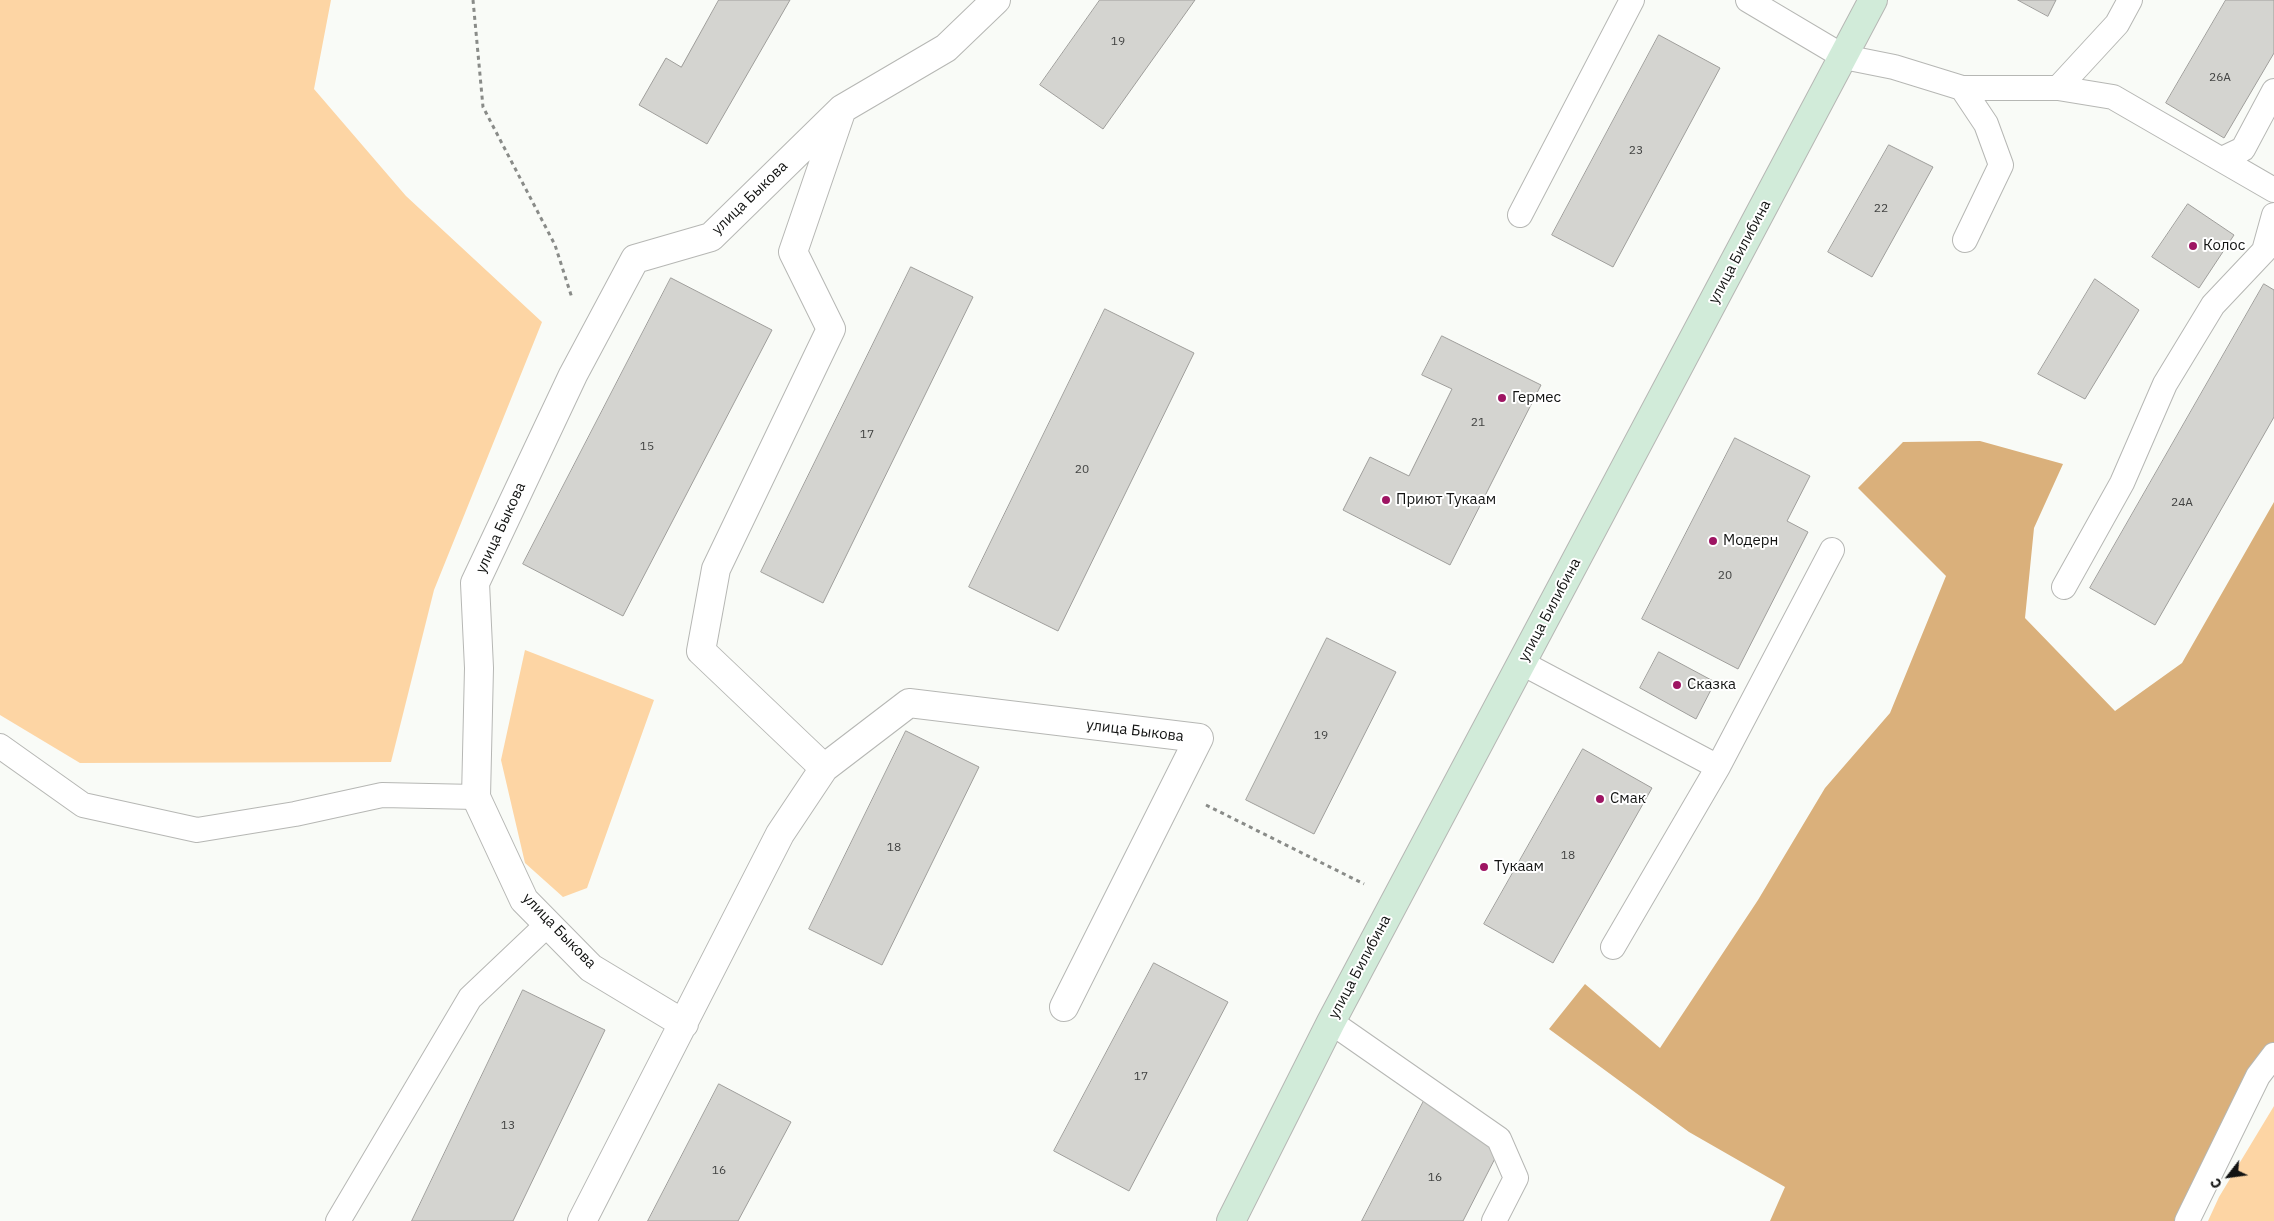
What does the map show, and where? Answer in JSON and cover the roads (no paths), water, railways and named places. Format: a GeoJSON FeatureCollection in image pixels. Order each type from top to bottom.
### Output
{"type":"FeatureCollection","features":[{"type":"Feature","properties":{"kind":"street","name":"улица Быкова"},"geometry":{"type":"LineString","coordinates":[[684,1024],[591,968],[524,900],[476,797],[479,668],[475,583],[573,375],[635,258],[711,237],[842,109],[946,48],[996,0]]}},
{"type":"Feature","properties":{"kind":"street","name":"улица Билибина"},"geometry":{"type":"LineString","coordinates":[[1230,1221],[1331,1022],[1873,0]]}},
{"type":"Feature","properties":{"kind":"street"},"geometry":{"type":"LineString","coordinates":[[824,768],[701,651],[716,569],[831,329],[793,252],[842,109]]}},
{"type":"Feature","properties":{"kind":"street","name":"улица Быкова"},"geometry":{"type":"LineString","coordinates":[[582,1221],[780,834],[824,768],[910,703],[1199,738],[1064,1007]]}},
{"type":"Feature","properties":{"kind":"lane"},"geometry":{"type":"LineString","coordinates":[[1520,215],[1632,0]]}},
{"type":"Feature","properties":{"kind":"lane"},"geometry":{"type":"LineString","coordinates":[[1748,0],[1844,57],[1894,67],[1962,88],[2058,88],[2113,97],[2274,190]]}},
{"type":"Feature","properties":{"kind":"lane"},"geometry":{"type":"LineString","coordinates":[[2058,88],[2117,24],[2130,0]]}},
{"type":"Feature","properties":{"kind":"lane"},"geometry":{"type":"LineString","coordinates":[[1962,88],[1986,124],[2001,165],[1965,240]]}},
{"type":"Feature","properties":{"kind":"lane"},"geometry":{"type":"LineString","coordinates":[[2222,159],[2243,149],[2274,91]]}},
{"type":"Feature","properties":{"kind":"lane"},"geometry":{"type":"LineString","coordinates":[[2064,587],[2122,483],[2165,384],[2213,305],[2264,251],[2274,215]]}},
{"type":"Feature","properties":{"kind":"lane"},"geometry":{"type":"LineString","coordinates":[[1613,947],[1718,767],[1832,550]]}},
{"type":"Feature","properties":{"kind":"lane"},"geometry":{"type":"LineString","coordinates":[[1522,663],[1718,767]]}},
{"type":"Feature","properties":{"kind":"lane"},"geometry":{"type":"LineString","coordinates":[[0,746],[83,805],[198,830],[295,814],[382,795],[476,797]]}},
{"type":"Feature","properties":{"kind":"lane"},"geometry":{"type":"LineString","coordinates":[[338,1221],[470,998],[548,924]]}},
{"type":"Feature","properties":{"kind":"lane"},"geometry":{"type":"LineString","coordinates":[[1331,1022],[1499,1139],[1516,1178],[1494,1221]]}},
{"type":"Feature","properties":{"kind":"lane"},"geometry":{"type":"LineString","coordinates":[[2187,1221],[2258,1076],[2274,1055]]}},
{"type":"Feature","properties":{"kind":"place","name":"Колос"},"geometry":{"type":"Point","coordinates":[2193,246]}},
{"type":"Feature","properties":{"kind":"place","name":"Гермес"},"geometry":{"type":"Point","coordinates":[1502,398]}},
{"type":"Feature","properties":{"kind":"place","name":"Приют Тукаам"},"geometry":{"type":"Point","coordinates":[1386,500]}},
{"type":"Feature","properties":{"kind":"place","name":"Модерн"},"geometry":{"type":"Point","coordinates":[1713,541]}},
{"type":"Feature","properties":{"kind":"place","name":"Сказка"},"geometry":{"type":"Point","coordinates":[1677,685]}},
{"type":"Feature","properties":{"kind":"place","name":"Смак"},"geometry":{"type":"Point","coordinates":[1600,799]}},
{"type":"Feature","properties":{"kind":"place","name":"Тукаам"},"geometry":{"type":"Point","coordinates":[1484,867]}}]}
